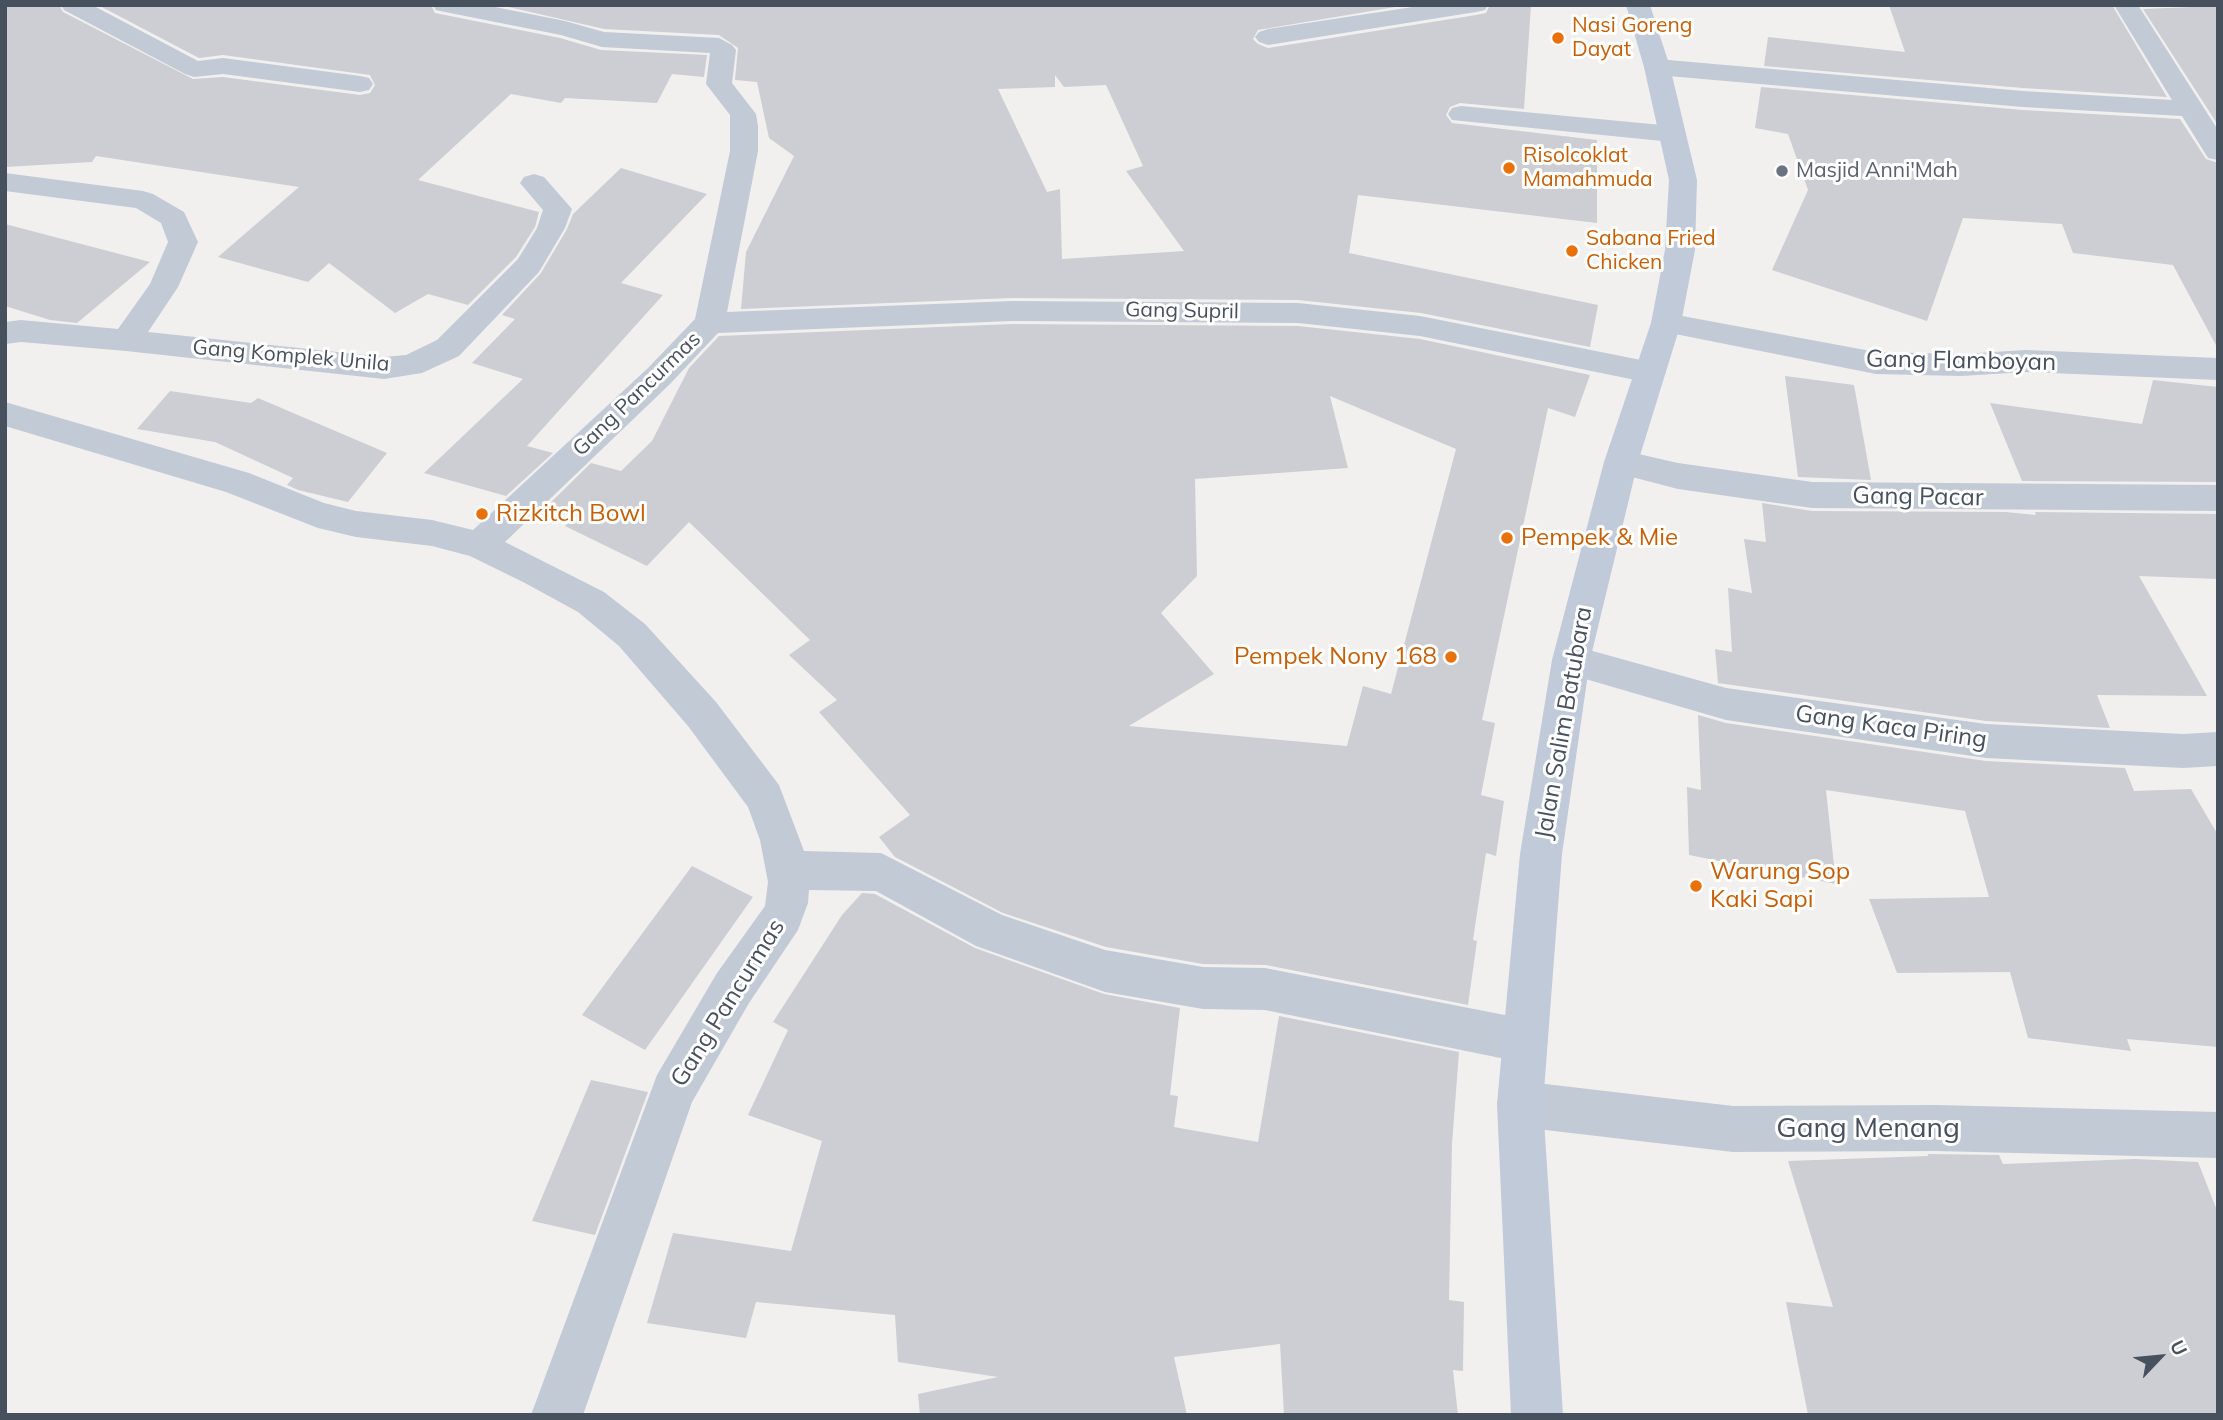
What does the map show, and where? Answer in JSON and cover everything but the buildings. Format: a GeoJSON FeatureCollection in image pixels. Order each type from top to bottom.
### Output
{"type":"FeatureCollection","features":[{"type":"Feature","properties":{"kind":"street"},"geometry":{"type":"LineString","coordinates":[[73,5],[194,69],[222,66],[360,84]]}},
{"type":"Feature","properties":{"kind":"street","name":"Gang Pancurmas"},"geometry":{"type":"LineString","coordinates":[[445,5],[565,28],[602,38],[719,46],[723,50],[719,84],[743,114],[745,134],[725,255],[710,323],[659,376],[479,545]]}},
{"type":"Feature","properties":{"kind":"street"},"geometry":{"type":"LineString","coordinates":[[1268,37],[1476,5]]}},
{"type":"Feature","properties":{"kind":"street","name":"Jalan Salim Batubara"},"geometry":{"type":"LineString","coordinates":[[1537,1415],[1520,1104],[1541,854],[1571,660],[1621,462],[1666,323],[1680,250],[1683,180],[1657,67],[1639,5]]}},
{"type":"Feature","properties":{"kind":"street"},"geometry":{"type":"LineString","coordinates":[[2126,5],[2214,141]]}},
{"type":"Feature","properties":{"kind":"street"},"geometry":{"type":"LineString","coordinates":[[1657,67],[2023,99],[2193,108]]}},
{"type":"Feature","properties":{"kind":"street"},"geometry":{"type":"LineString","coordinates":[[1461,114],[1672,134]]}},
{"type":"Feature","properties":{"kind":"street"},"geometry":{"type":"LineString","coordinates":[[5,181],[143,200],[174,218],[183,242],[177,260],[163,287],[126,340]]}},
{"type":"Feature","properties":{"kind":"street","name":"Gang Komplek Unila"},"geometry":{"type":"LineString","coordinates":[[5,333],[21,331],[126,340],[384,368],[411,365],[448,348],[529,265],[551,228],[558,209],[534,183]]}},
{"type":"Feature","properties":{"kind":"street","name":"Gang Supril"},"geometry":{"type":"LineString","coordinates":[[710,323],[898,314],[1129,310],[1298,313],[1420,326],[1650,372]]}},
{"type":"Feature","properties":{"kind":"street","name":"Gang Flamboyan"},"geometry":{"type":"LineString","coordinates":[[1666,323],[1876,363],[1961,365],[2026,361],[2218,369]]}},
{"type":"Feature","properties":{"kind":"street"},"geometry":{"type":"LineString","coordinates":[[5,414],[225,478],[318,515],[356,524],[432,533],[479,545],[591,602],[632,635],[702,714],[778,836],[881,872],[991,932],[1105,971],[1203,988],[1265,989],[1525,1041]]}},
{"type":"Feature","properties":{"kind":"street","name":"Gang Pacar"},"geometry":{"type":"LineString","coordinates":[[1621,462],[1678,476],[1812,495],[2218,498]]}},
{"type":"Feature","properties":{"kind":"street","name":"Gang Kaca Piring"},"geometry":{"type":"LineString","coordinates":[[1571,660],[1726,704],[1986,741],[2183,751],[2218,749]]}},
{"type":"Feature","properties":{"kind":"street","name":"Gang Pancurmas"},"geometry":{"type":"LineString","coordinates":[[557,1415],[673,1091],[733,988],[783,916],[790,892],[778,836]]}},
{"type":"Feature","properties":{"kind":"street","name":"Gang Menang"},"geometry":{"type":"LineString","coordinates":[[1520,1104],[1733,1129],[1936,1128],[2218,1135]]}},
{"type":"Feature","properties":{"kind":"place","name":"Nasi Goreng Dayat"},"geometry":{"type":"Point","coordinates":[1558,38]}},
{"type":"Feature","properties":{"kind":"place","name":"Risolcoklat Mamahmuda"},"geometry":{"type":"Point","coordinates":[1509,168]}},
{"type":"Feature","properties":{"kind":"place","name":"Masjid Anni'Mah"},"geometry":{"type":"Point","coordinates":[1782,171]}},
{"type":"Feature","properties":{"kind":"place","name":"Sabana Fried Chicken"},"geometry":{"type":"Point","coordinates":[1572,251]}},
{"type":"Feature","properties":{"kind":"place","name":"Rizkitch Bowl"},"geometry":{"type":"Point","coordinates":[482,514]}},
{"type":"Feature","properties":{"kind":"place","name":"Pempek & Mie"},"geometry":{"type":"Point","coordinates":[1507,538]}},
{"type":"Feature","properties":{"kind":"place","name":"Pempek Nony 168"},"geometry":{"type":"Point","coordinates":[1451,657]}},
{"type":"Feature","properties":{"kind":"place","name":"Warung Sop Kaki Sapi"},"geometry":{"type":"Point","coordinates":[1696,886]}}]}
